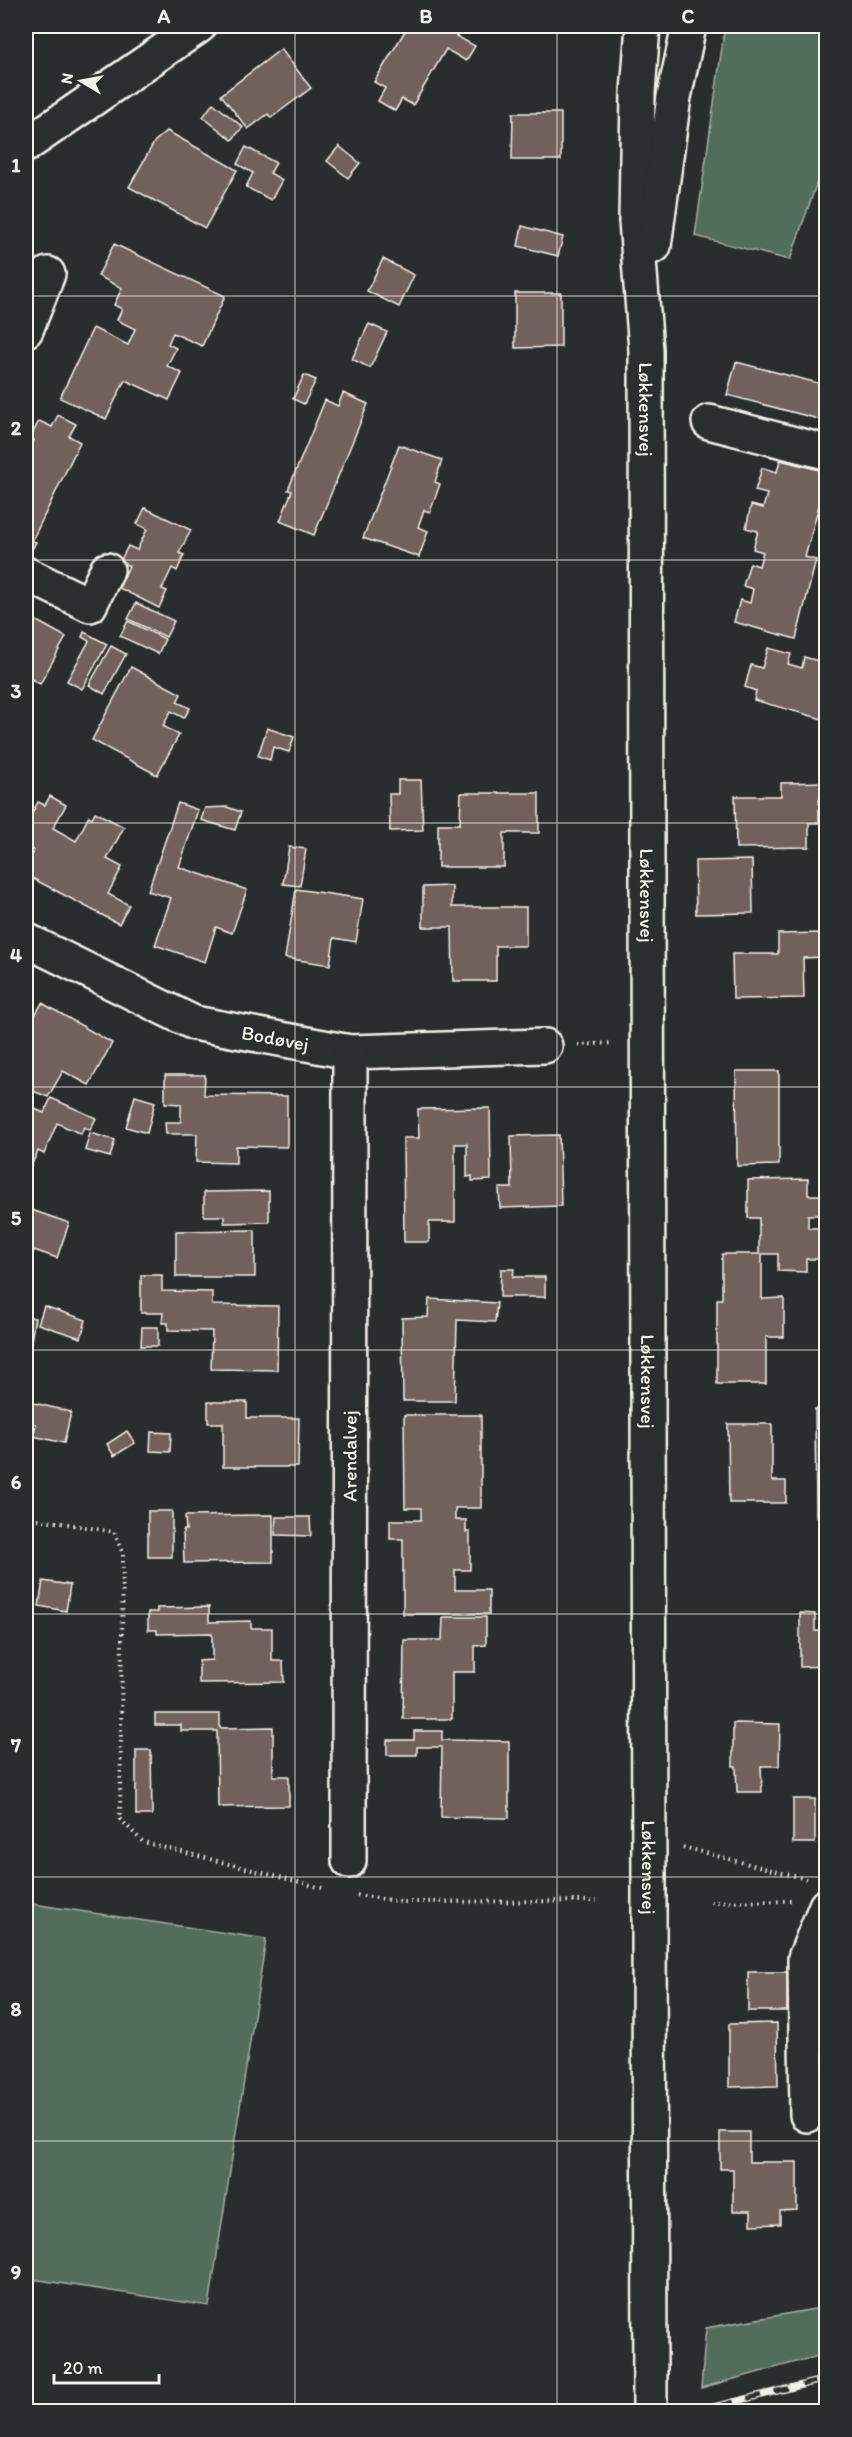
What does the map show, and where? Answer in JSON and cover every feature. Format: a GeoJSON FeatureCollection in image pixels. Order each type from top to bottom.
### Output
{"type":"FeatureCollection","features":[{"type":"Feature","properties":{"kind":"main road"},"geometry":{"type":"LineString","coordinates":[[26,146],[199,26]]}},
{"type":"Feature","properties":{"kind":"main road","name":"Løkkensvej"},"geometry":{"type":"LineString","coordinates":[[643,26],[638,92],[636,221],[646,350],[650,2412]]}},
{"type":"Feature","properties":{"kind":"main road","name":"Løkkensvej"},"geometry":{"type":"LineString","coordinates":[[646,350],[656,223],[675,97],[689,26]]}},
{"type":"Feature","properties":{"kind":"main road"},"geometry":{"type":"LineString","coordinates":[[26,330],[48,274]]}},
{"type":"Feature","properties":{"kind":"main road"},"geometry":{"type":"LineString","coordinates":[[709,422],[826,452]]}},
{"type":"Feature","properties":{"kind":"main road"},"geometry":{"type":"LineString","coordinates":[[26,574],[90,605],[107,570]]}},
{"type":"Feature","properties":{"kind":"main road","name":"Bodøvej"},"geometry":{"type":"LineString","coordinates":[[26,940],[194,1023],[350,1052],[545,1047]]}},
{"type":"Feature","properties":{"kind":"main road","name":"Arendalvej"},"geometry":{"type":"LineString","coordinates":[[349,1861],[350,1052]]}},
{"type":"Feature","properties":{"kind":"main road"},"geometry":{"type":"LineString","coordinates":[[807,2115],[805,1958],[813,1895]]}},
{"type":"Feature","properties":{"kind":"path"},"geometry":{"type":"LineString","coordinates":[[545,1047],[646,1041]]}},
{"type":"Feature","properties":{"kind":"path"},"geometry":{"type":"LineString","coordinates":[[26,1517],[114,1532],[123,1554],[120,1819],[143,1842],[336,1891]]}},
{"type":"Feature","properties":{"kind":"path"},"geometry":{"type":"LineString","coordinates":[[649,1839],[813,1895]]}},
{"type":"Feature","properties":{"kind":"path"},"geometry":{"type":"LineString","coordinates":[[347,1894],[403,1902],[597,1901]]}},
{"type":"Feature","properties":{"kind":"path"},"geometry":{"type":"LineString","coordinates":[[711,1902],[813,1895]]}},
{"type":"Feature","properties":{"kind":"green space"},"geometry":{"type":"Polygon","coordinates":[[[725,26],[826,26],[826,156],[790,260],[695,236],[725,26]]]}},
{"type":"Feature","properties":{"kind":"green space"},"geometry":{"type":"Polygon","coordinates":[[[26,1903],[266,1939],[209,2306],[26,2278],[26,1903]]]}},
{"type":"Feature","properties":{"kind":"green space"},"geometry":{"type":"Polygon","coordinates":[[[826,2307],[826,2354],[701,2388],[706,2328],[826,2307]]]}},
{"type":"Feature","properties":{"kind":"building"},"geometry":{"type":"Polygon","coordinates":[[[408,26],[462,26],[456,36],[475,46],[466,61],[446,49],[413,105],[402,99],[395,111],[378,101],[385,88],[374,82],[408,26]]]}},
{"type":"Feature","properties":{"kind":"building"},"geometry":{"type":"Polygon","coordinates":[[[281,49],[311,88],[271,118],[268,114],[248,129],[221,95],[281,49]]]}},
{"type":"Feature","properties":{"kind":"building"},"geometry":{"type":"Polygon","coordinates":[[[213,103],[243,127],[232,140],[203,117],[213,103]]]}},
{"type":"Feature","properties":{"kind":"building"},"geometry":{"type":"Polygon","coordinates":[[[513,113],[561,113],[561,160],[512,160],[513,113]]]}},
{"type":"Feature","properties":{"kind":"building"},"geometry":{"type":"Polygon","coordinates":[[[167,131],[237,170],[205,228],[129,187],[155,141],[167,131]]]}},
{"type":"Feature","properties":{"kind":"building"},"geometry":{"type":"Polygon","coordinates":[[[339,146],[360,163],[348,178],[327,161],[339,146]]]}},
{"type":"Feature","properties":{"kind":"building"},"geometry":{"type":"Polygon","coordinates":[[[246,147],[276,163],[270,173],[282,180],[271,200],[246,187],[253,173],[237,164],[246,147]]]}},
{"type":"Feature","properties":{"kind":"building"},"geometry":{"type":"Polygon","coordinates":[[[522,226],[563,237],[558,256],[518,246],[522,226]]]}},
{"type":"Feature","properties":{"kind":"building"},"geometry":{"type":"Polygon","coordinates":[[[114,244],[225,296],[202,346],[173,333],[168,344],[176,348],[167,366],[182,373],[169,400],[125,380],[106,419],[60,398],[93,328],[128,345],[135,329],[117,320],[122,309],[114,305],[122,288],[98,276],[114,244]]]}},
{"type":"Feature","properties":{"kind":"building"},"geometry":{"type":"Polygon","coordinates":[[[383,259],[414,275],[399,307],[367,291],[383,259]]]}},
{"type":"Feature","properties":{"kind":"building"},"geometry":{"type":"Polygon","coordinates":[[[515,293],[561,293],[561,347],[515,348],[515,293]]]}},
{"type":"Feature","properties":{"kind":"building"},"geometry":{"type":"Polygon","coordinates":[[[369,324],[387,332],[370,368],[352,359],[369,324]]]}},
{"type":"Feature","properties":{"kind":"building"},"geometry":{"type":"Polygon","coordinates":[[[736,362],[826,385],[826,421],[727,395],[736,362]]]}},
{"type":"Feature","properties":{"kind":"building"},"geometry":{"type":"Polygon","coordinates":[[[304,375],[316,380],[304,404],[293,399],[304,375]]]}},
{"type":"Feature","properties":{"kind":"building"},"geometry":{"type":"Polygon","coordinates":[[[343,393],[368,404],[314,535],[280,521],[292,491],[288,490],[325,400],[338,406],[343,393]]]}},
{"type":"Feature","properties":{"kind":"building"},"geometry":{"type":"Polygon","coordinates":[[[58,415],[76,424],[69,436],[80,442],[32,541],[36,542],[29,555],[26,553],[26,458],[34,440],[30,438],[39,421],[52,427],[58,415]]]}},
{"type":"Feature","properties":{"kind":"building"},"geometry":{"type":"Polygon","coordinates":[[[399,445],[442,460],[435,482],[440,484],[430,512],[424,510],[418,527],[428,531],[419,557],[363,538],[399,445]]]}},
{"type":"Feature","properties":{"kind":"building"},"geometry":{"type":"Polygon","coordinates":[[[780,460],[823,471],[820,482],[825,483],[805,557],[816,560],[796,639],[734,622],[740,600],[750,603],[753,589],[743,586],[750,563],[759,566],[763,552],[753,549],[758,531],[746,528],[751,505],[763,508],[767,494],[755,491],[762,468],[777,472],[780,460]]]}},
{"type":"Feature","properties":{"kind":"building"},"geometry":{"type":"Polygon","coordinates":[[[145,508],[191,530],[179,553],[184,555],[177,571],[172,568],[162,589],[167,591],[159,608],[119,588],[129,566],[120,562],[128,546],[137,550],[147,529],[137,524],[145,508]]]}},
{"type":"Feature","properties":{"kind":"building"},"geometry":{"type":"Polygon","coordinates":[[[136,603],[174,621],[166,637],[128,619],[136,603]]]}},
{"type":"Feature","properties":{"kind":"building"},"geometry":{"type":"Polygon","coordinates":[[[26,615],[66,637],[40,684],[26,676],[26,615]]]}},
{"type":"Feature","properties":{"kind":"building"},"geometry":{"type":"Polygon","coordinates":[[[128,621],[165,639],[158,654],[120,636],[128,621]]]}},
{"type":"Feature","properties":{"kind":"building"},"geometry":{"type":"Polygon","coordinates":[[[84,632],[107,644],[82,689],[67,681],[89,641],[82,637],[84,632]]]}},
{"type":"Feature","properties":{"kind":"building"},"geometry":{"type":"Polygon","coordinates":[[[111,646],[126,654],[104,694],[89,685],[111,646]]]}},
{"type":"Feature","properties":{"kind":"building"},"geometry":{"type":"Polygon","coordinates":[[[768,648],[791,654],[788,664],[802,668],[804,657],[826,663],[826,720],[754,700],[756,691],[745,687],[751,665],[762,668],[768,648]]]}},
{"type":"Feature","properties":{"kind":"building"},"geometry":{"type":"Polygon","coordinates":[[[131,667],[181,694],[177,702],[190,708],[184,718],[171,711],[163,726],[179,735],[157,775],[92,740],[131,667]]]}},
{"type":"Feature","properties":{"kind":"building"},"geometry":{"type":"Polygon","coordinates":[[[267,728],[294,737],[289,752],[273,747],[270,760],[258,756],[267,728]]]}},
{"type":"Feature","properties":{"kind":"building"},"geometry":{"type":"Polygon","coordinates":[[[398,780],[421,780],[423,830],[390,831],[389,794],[398,794],[398,780]]]}},
{"type":"Feature","properties":{"kind":"building"},"geometry":{"type":"Polygon","coordinates":[[[826,782],[826,800],[819,800],[819,823],[809,823],[809,847],[736,848],[735,796],[781,796],[781,783],[826,782]]]}},
{"type":"Feature","properties":{"kind":"building"},"geometry":{"type":"Polygon","coordinates":[[[461,793],[539,793],[539,833],[504,833],[504,867],[438,867],[438,824],[460,824],[461,793]]]}},
{"type":"Feature","properties":{"kind":"building"},"geometry":{"type":"Polygon","coordinates":[[[50,796],[66,805],[53,828],[76,841],[89,816],[92,818],[95,812],[124,827],[107,859],[122,867],[108,894],[129,905],[119,924],[26,875],[26,868],[34,851],[26,846],[26,825],[38,802],[45,805],[50,796]]]}},
{"type":"Feature","properties":{"kind":"building"},"geometry":{"type":"Polygon","coordinates":[[[178,803],[198,810],[179,867],[247,890],[232,933],[216,927],[205,962],[155,945],[171,898],[148,891],[178,803]]]}},
{"type":"Feature","properties":{"kind":"building"},"geometry":{"type":"Polygon","coordinates":[[[227,807],[241,812],[235,830],[201,820],[205,808],[227,807]]]}},
{"type":"Feature","properties":{"kind":"building"},"geometry":{"type":"Polygon","coordinates":[[[289,847],[306,849],[300,886],[283,884],[289,847]]]}},
{"type":"Feature","properties":{"kind":"building"},"geometry":{"type":"Polygon","coordinates":[[[752,860],[753,913],[696,914],[695,861],[752,860]]]}},
{"type":"Feature","properties":{"kind":"building"},"geometry":{"type":"Polygon","coordinates":[[[452,886],[452,907],[526,907],[526,946],[496,946],[496,981],[453,981],[452,927],[423,927],[423,887],[452,886]]]}},
{"type":"Feature","properties":{"kind":"building"},"geometry":{"type":"Polygon","coordinates":[[[296,889],[363,899],[356,942],[334,938],[330,965],[285,958],[296,889]]]}},
{"type":"Feature","properties":{"kind":"building"},"geometry":{"type":"Polygon","coordinates":[[[824,933],[824,957],[803,958],[804,998],[733,999],[732,954],[778,954],[778,934],[824,933]]]}},
{"type":"Feature","properties":{"kind":"building"},"geometry":{"type":"Polygon","coordinates":[[[42,1003],[112,1043],[89,1085],[63,1071],[48,1097],[26,1088],[26,1031],[42,1003]]]}},
{"type":"Feature","properties":{"kind":"building"},"geometry":{"type":"Polygon","coordinates":[[[736,1071],[779,1071],[779,1165],[737,1166],[736,1071]]]}},
{"type":"Feature","properties":{"kind":"building"},"geometry":{"type":"Polygon","coordinates":[[[165,1075],[205,1075],[204,1095],[287,1096],[287,1147],[236,1146],[236,1163],[196,1162],[197,1134],[166,1134],[165,1122],[181,1122],[181,1104],[165,1103],[165,1075]]]}},
{"type":"Feature","properties":{"kind":"building"},"geometry":{"type":"Polygon","coordinates":[[[135,1096],[155,1102],[147,1133],[126,1127],[135,1096]]]}},
{"type":"Feature","properties":{"kind":"building"},"geometry":{"type":"Polygon","coordinates":[[[51,1098],[96,1118],[90,1130],[84,1127],[81,1134],[57,1123],[44,1154],[38,1151],[31,1166],[26,1163],[26,1105],[44,1113],[51,1098]]]}},
{"type":"Feature","properties":{"kind":"building"},"geometry":{"type":"Polygon","coordinates":[[[490,1108],[491,1180],[472,1181],[472,1176],[467,1177],[467,1144],[455,1144],[455,1222],[429,1222],[429,1242],[404,1242],[403,1138],[419,1138],[418,1109],[490,1108]]]}},
{"type":"Feature","properties":{"kind":"building"},"geometry":{"type":"Polygon","coordinates":[[[90,1133],[115,1140],[110,1157],[85,1150],[90,1133]]]}},
{"type":"Feature","properties":{"kind":"building"},"geometry":{"type":"Polygon","coordinates":[[[559,1135],[561,1206],[500,1208],[499,1188],[512,1188],[511,1136],[559,1135]]]}},
{"type":"Feature","properties":{"kind":"building"},"geometry":{"type":"Polygon","coordinates":[[[808,1179],[808,1195],[823,1195],[823,1215],[808,1215],[808,1228],[819,1228],[819,1259],[806,1259],[806,1272],[778,1271],[778,1254],[762,1254],[762,1299],[784,1298],[784,1337],[766,1337],[766,1384],[717,1384],[717,1299],[722,1299],[722,1254],[759,1254],[759,1218],[748,1218],[748,1180],[808,1179]]]}},
{"type":"Feature","properties":{"kind":"building"},"geometry":{"type":"Polygon","coordinates":[[[269,1191],[269,1222],[224,1223],[224,1216],[204,1216],[204,1192],[269,1191]]]}},
{"type":"Feature","properties":{"kind":"building"},"geometry":{"type":"Polygon","coordinates":[[[26,1208],[69,1223],[57,1258],[34,1250],[26,1274],[26,1208]]]}},
{"type":"Feature","properties":{"kind":"building"},"geometry":{"type":"Polygon","coordinates":[[[255,1230],[255,1277],[176,1277],[176,1231],[255,1230]]]}},
{"type":"Feature","properties":{"kind":"building"},"geometry":{"type":"Polygon","coordinates":[[[501,1269],[514,1269],[513,1277],[545,1277],[545,1297],[500,1297],[501,1269]]]}},
{"type":"Feature","properties":{"kind":"building"},"geometry":{"type":"Polygon","coordinates":[[[141,1275],[162,1275],[162,1291],[212,1292],[212,1305],[278,1306],[277,1370],[211,1369],[212,1331],[168,1330],[168,1323],[162,1323],[163,1313],[141,1313],[141,1275]]]}},
{"type":"Feature","properties":{"kind":"building"},"geometry":{"type":"Polygon","coordinates":[[[429,1299],[497,1303],[495,1322],[457,1320],[455,1401],[403,1401],[402,1318],[428,1317],[429,1299]]]}},
{"type":"Feature","properties":{"kind":"building"},"geometry":{"type":"Polygon","coordinates":[[[44,1306],[86,1320],[81,1338],[38,1324],[44,1306]]]}},
{"type":"Feature","properties":{"kind":"building"},"geometry":{"type":"Polygon","coordinates":[[[26,1316],[35,1318],[29,1353],[26,1352],[26,1316]]]}},
{"type":"Feature","properties":{"kind":"building"},"geometry":{"type":"Polygon","coordinates":[[[142,1327],[158,1327],[158,1346],[141,1346],[142,1327]]]}},
{"type":"Feature","properties":{"kind":"building"},"geometry":{"type":"Polygon","coordinates":[[[26,1401],[71,1412],[64,1443],[33,1436],[36,1424],[26,1422],[26,1401]]]}},
{"type":"Feature","properties":{"kind":"building"},"geometry":{"type":"Polygon","coordinates":[[[208,1402],[247,1402],[247,1418],[299,1418],[298,1467],[223,1467],[223,1423],[208,1423],[208,1402]]]}},
{"type":"Feature","properties":{"kind":"building"},"geometry":{"type":"Polygon","coordinates":[[[815,1409],[826,1409],[826,1517],[816,1517],[815,1409]]]}},
{"type":"Feature","properties":{"kind":"building"},"geometry":{"type":"Polygon","coordinates":[[[404,1415],[481,1415],[481,1508],[455,1508],[455,1520],[466,1520],[466,1532],[470,1532],[470,1570],[455,1570],[455,1590],[489,1590],[489,1614],[403,1614],[403,1539],[390,1539],[390,1520],[421,1520],[421,1508],[405,1508],[404,1415]]]}},
{"type":"Feature","properties":{"kind":"building"},"geometry":{"type":"Polygon","coordinates":[[[728,1424],[772,1424],[772,1481],[786,1481],[786,1503],[729,1503],[728,1424]]]}},
{"type":"Feature","properties":{"kind":"building"},"geometry":{"type":"Polygon","coordinates":[[[127,1431],[135,1443],[114,1456],[107,1444],[127,1431]]]}},
{"type":"Feature","properties":{"kind":"building"},"geometry":{"type":"Polygon","coordinates":[[[151,1432],[171,1433],[170,1452],[150,1451],[151,1432]]]}},
{"type":"Feature","properties":{"kind":"building"},"geometry":{"type":"Polygon","coordinates":[[[148,1511],[172,1511],[172,1557],[148,1557],[148,1511]]]}},
{"type":"Feature","properties":{"kind":"building"},"geometry":{"type":"Polygon","coordinates":[[[273,1515],[273,1562],[184,1563],[185,1516],[273,1515]]]}},
{"type":"Feature","properties":{"kind":"building"},"geometry":{"type":"Polygon","coordinates":[[[276,1517],[310,1517],[311,1536],[275,1535],[276,1517]]]}},
{"type":"Feature","properties":{"kind":"building"},"geometry":{"type":"Polygon","coordinates":[[[43,1581],[70,1585],[66,1611],[39,1606],[43,1581]]]}},
{"type":"Feature","properties":{"kind":"building"},"geometry":{"type":"Polygon","coordinates":[[[209,1607],[209,1622],[251,1621],[251,1628],[272,1628],[272,1661],[283,1661],[284,1682],[199,1683],[199,1661],[212,1660],[212,1633],[157,1634],[157,1630],[148,1630],[148,1612],[157,1612],[157,1608],[209,1607]]]}},
{"type":"Feature","properties":{"kind":"building"},"geometry":{"type":"Polygon","coordinates":[[[800,1613],[815,1614],[815,1631],[826,1631],[826,1666],[800,1667],[800,1613]]]}},
{"type":"Feature","properties":{"kind":"building"},"geometry":{"type":"Polygon","coordinates":[[[443,1617],[486,1617],[486,1645],[475,1646],[475,1672],[452,1672],[452,1719],[403,1719],[404,1640],[442,1640],[443,1617]]]}},
{"type":"Feature","properties":{"kind":"building"},"geometry":{"type":"Polygon","coordinates":[[[155,1714],[220,1714],[220,1728],[273,1727],[273,1776],[289,1776],[289,1806],[218,1807],[217,1731],[181,1731],[181,1725],[155,1725],[155,1714]]]}},
{"type":"Feature","properties":{"kind":"building"},"geometry":{"type":"Polygon","coordinates":[[[733,1723],[780,1724],[779,1766],[761,1766],[762,1792],[737,1792],[736,1766],[733,1766],[733,1723]]]}},
{"type":"Feature","properties":{"kind":"building"},"geometry":{"type":"Polygon","coordinates":[[[414,1731],[442,1731],[442,1740],[509,1741],[509,1818],[441,1817],[442,1747],[417,1747],[417,1755],[387,1755],[387,1740],[414,1740],[414,1731]]]}},
{"type":"Feature","properties":{"kind":"building"},"geometry":{"type":"Polygon","coordinates":[[[136,1750],[151,1750],[152,1815],[136,1815],[136,1750]]]}},
{"type":"Feature","properties":{"kind":"building"},"geometry":{"type":"Polygon","coordinates":[[[793,1799],[815,1799],[815,1843],[793,1843],[793,1799]]]}},
{"type":"Feature","properties":{"kind":"building"},"geometry":{"type":"Polygon","coordinates":[[[748,1972],[787,1972],[787,2011],[748,2011],[748,1972]]]}},
{"type":"Feature","properties":{"kind":"building"},"geometry":{"type":"Polygon","coordinates":[[[777,2023],[778,2086],[729,2087],[729,2024],[777,2023]]]}},
{"type":"Feature","properties":{"kind":"building"},"geometry":{"type":"Polygon","coordinates":[[[720,2132],[749,2132],[749,2162],[797,2162],[797,2210],[780,2211],[780,2224],[751,2225],[751,2211],[733,2211],[733,2169],[720,2169],[720,2132]]]}},
{"type":"Feature","properties":{"kind":"railway"},"geometry":{"type":"LineString","coordinates":[[693,2412],[826,2379]]}}]}
